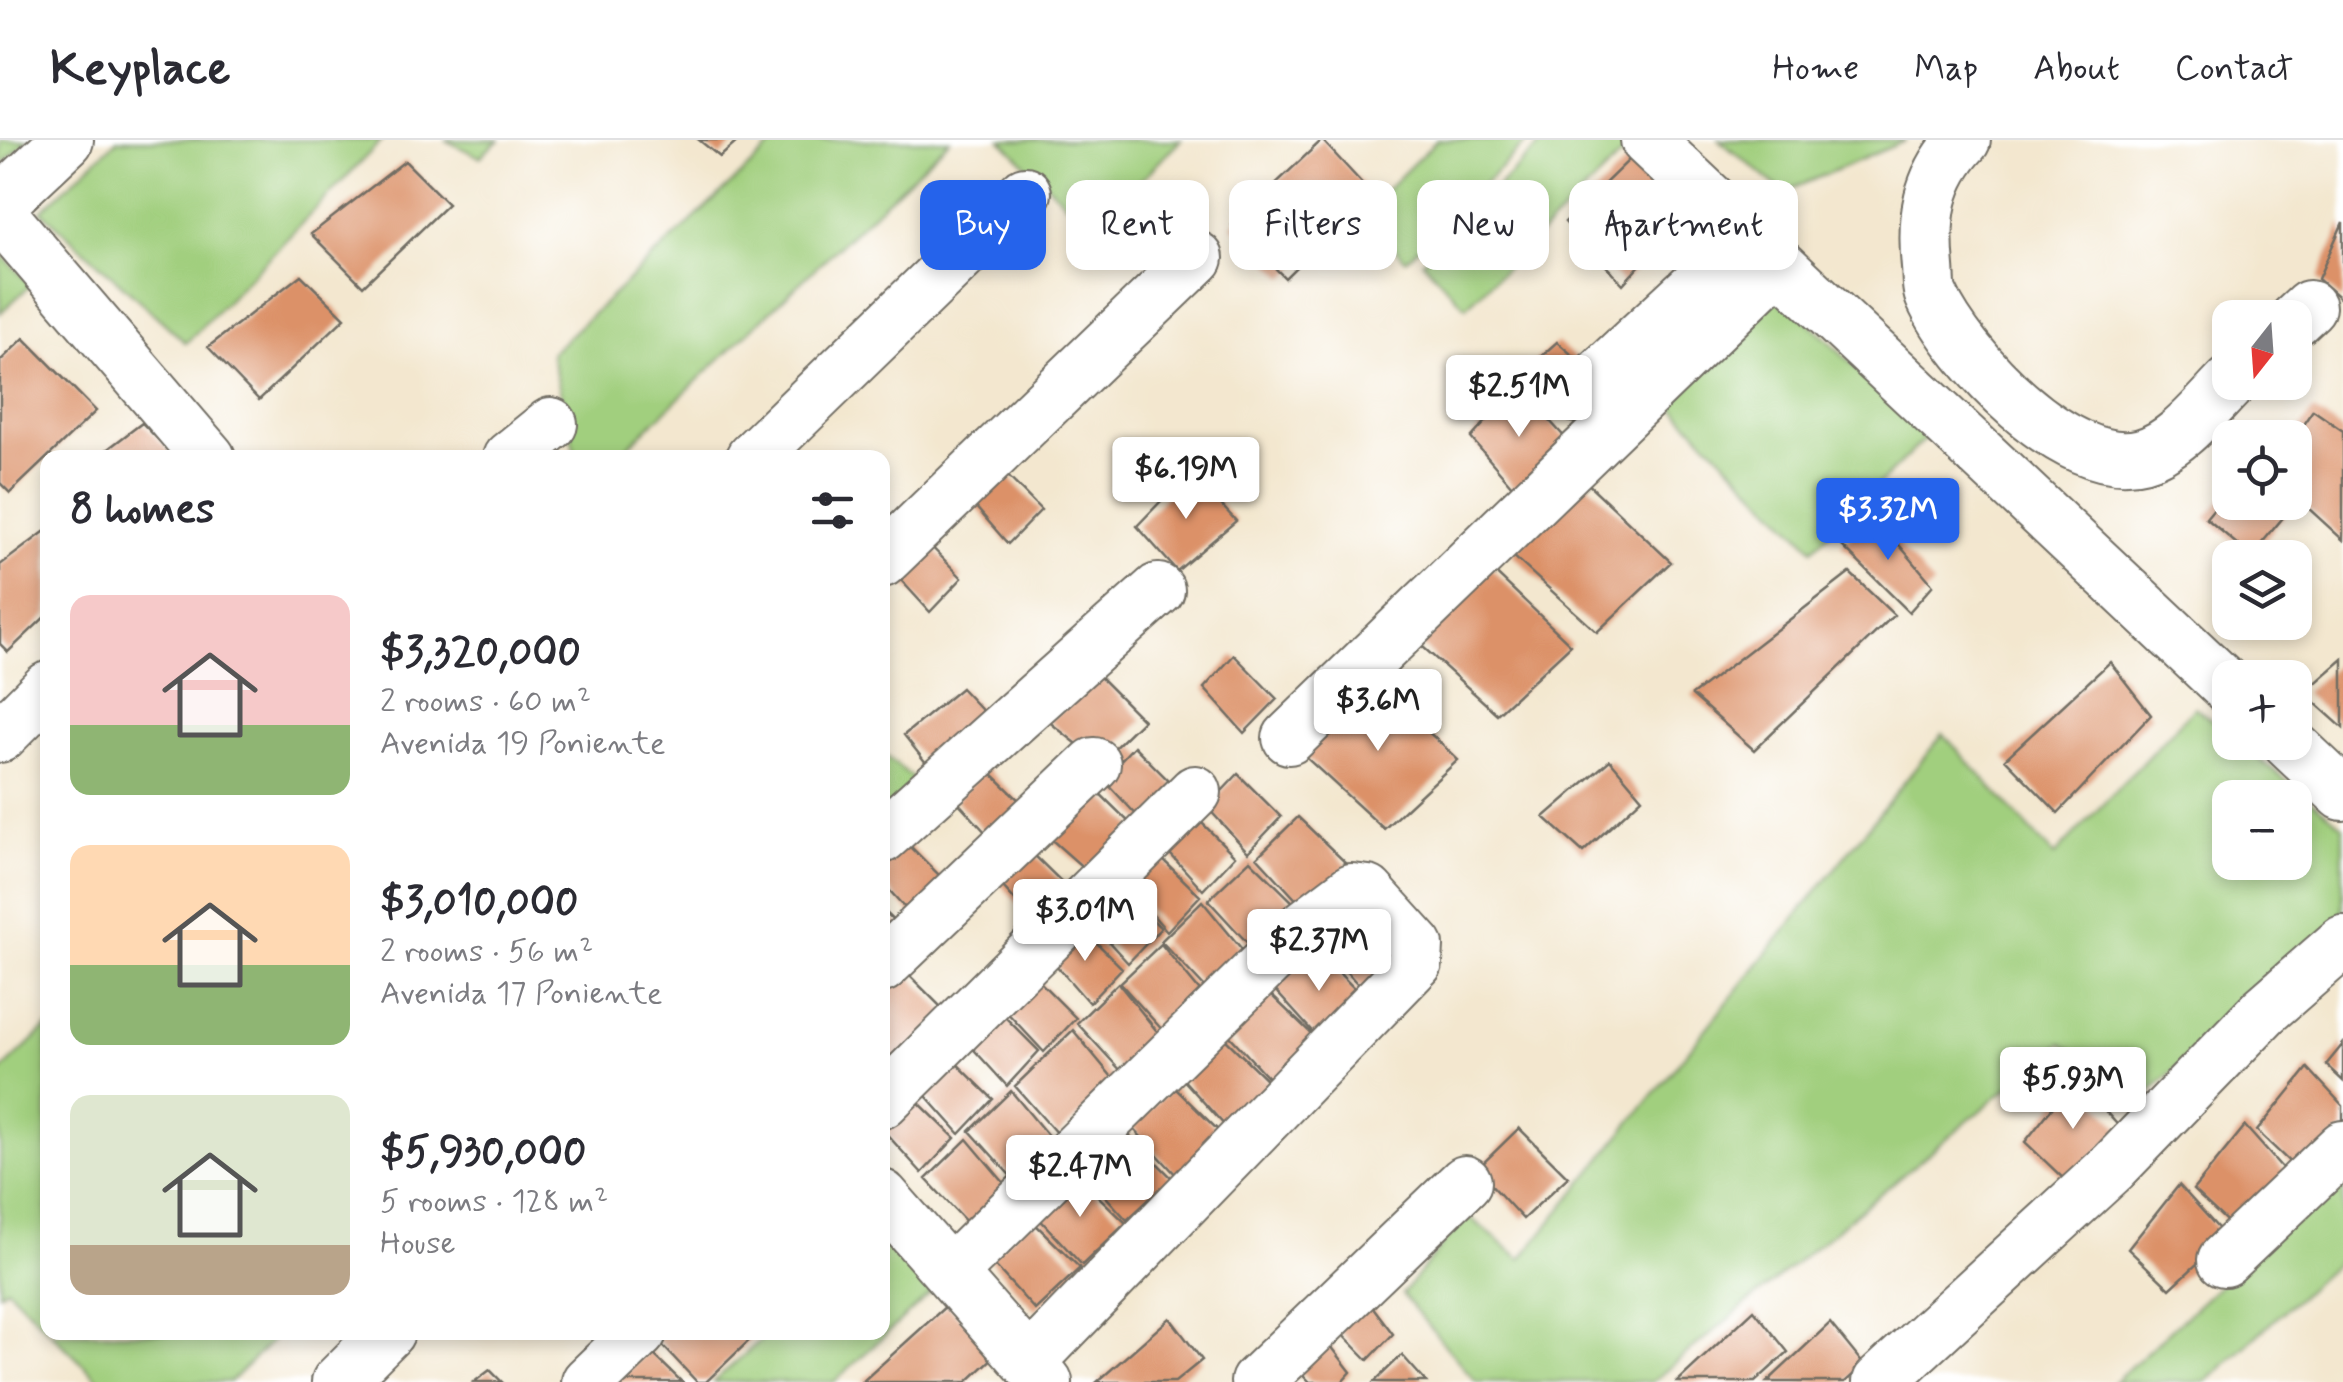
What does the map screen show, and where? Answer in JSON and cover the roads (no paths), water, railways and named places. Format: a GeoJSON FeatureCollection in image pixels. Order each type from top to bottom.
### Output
{"type":"FeatureCollection","features":[{"type":"Feature","properties":{"kind":"street"},"geometry":{"type":"LineString","coordinates":[[0,203],[67,140]]}},
{"type":"Feature","properties":{"kind":"street"},"geometry":{"type":"LineString","coordinates":[[1647,140],[1690,180]]}},
{"type":"Feature","properties":{"kind":"street"},"geometry":{"type":"LineString","coordinates":[[1964,140],[1944,161],[1924,221],[1930,294],[1975,366],[2042,424],[2092,452],[2140,456],[2168,443],[2212,400]]}},
{"type":"Feature","properties":{"kind":"street"},"geometry":{"type":"LineString","coordinates":[[0,214],[202,450]]}},
{"type":"Feature","properties":{"kind":"street"},"geometry":{"type":"LineString","coordinates":[[760,450],[946,270]]}},
{"type":"Feature","properties":{"kind":"street"},"geometry":{"type":"LineString","coordinates":[[890,553],[1185,270]]}},
{"type":"Feature","properties":{"kind":"street"},"geometry":{"type":"LineString","coordinates":[[1577,396],[1738,270]]}},
{"type":"Feature","properties":{"kind":"street"},"geometry":{"type":"LineString","coordinates":[[1289,738],[1745,270]]}},
{"type":"Feature","properties":{"kind":"street"},"geometry":{"type":"LineString","coordinates":[[1785,270],[2212,672]]}},
{"type":"Feature","properties":{"kind":"street"},"geometry":{"type":"LineString","coordinates":[[519,450],[551,424]]}},
{"type":"Feature","properties":{"kind":"street"},"geometry":{"type":"LineString","coordinates":[[890,830],[1158,590]]}},
{"type":"Feature","properties":{"kind":"street"},"geometry":{"type":"LineString","coordinates":[[0,736],[40,696]]}},
{"type":"Feature","properties":{"kind":"street"},"geometry":{"type":"LineString","coordinates":[[2307,760],[2343,794]]}},
{"type":"Feature","properties":{"kind":"street"},"geometry":{"type":"LineString","coordinates":[[890,958],[1094,764]]}},
{"type":"Feature","properties":{"kind":"street"},"geometry":{"type":"LineString","coordinates":[[890,1094],[1195,792]]}},
{"type":"Feature","properties":{"kind":"street"},"geometry":{"type":"LineString","coordinates":[[890,1205],[1037,1372],[1416,963],[1417,946],[1368,892],[1352,890],[1303,928],[950,1272]]}},
{"type":"Feature","properties":{"kind":"street"},"geometry":{"type":"LineString","coordinates":[[1879,1382],[2113,1167],[2264,1011],[2343,942]]}},
{"type":"Feature","properties":{"kind":"street"},"geometry":{"type":"LineString","coordinates":[[2224,1260],[2343,1147]]}},
{"type":"Feature","properties":{"kind":"street"},"geometry":{"type":"LineString","coordinates":[[1257,1382],[1465,1182]]}},
{"type":"Feature","properties":{"kind":"street"},"geometry":{"type":"LineString","coordinates":[[338,1382],[380,1340]]}},
{"type":"Feature","properties":{"kind":"street"},"geometry":{"type":"LineString","coordinates":[[588,1382],[632,1340]]}}]}
